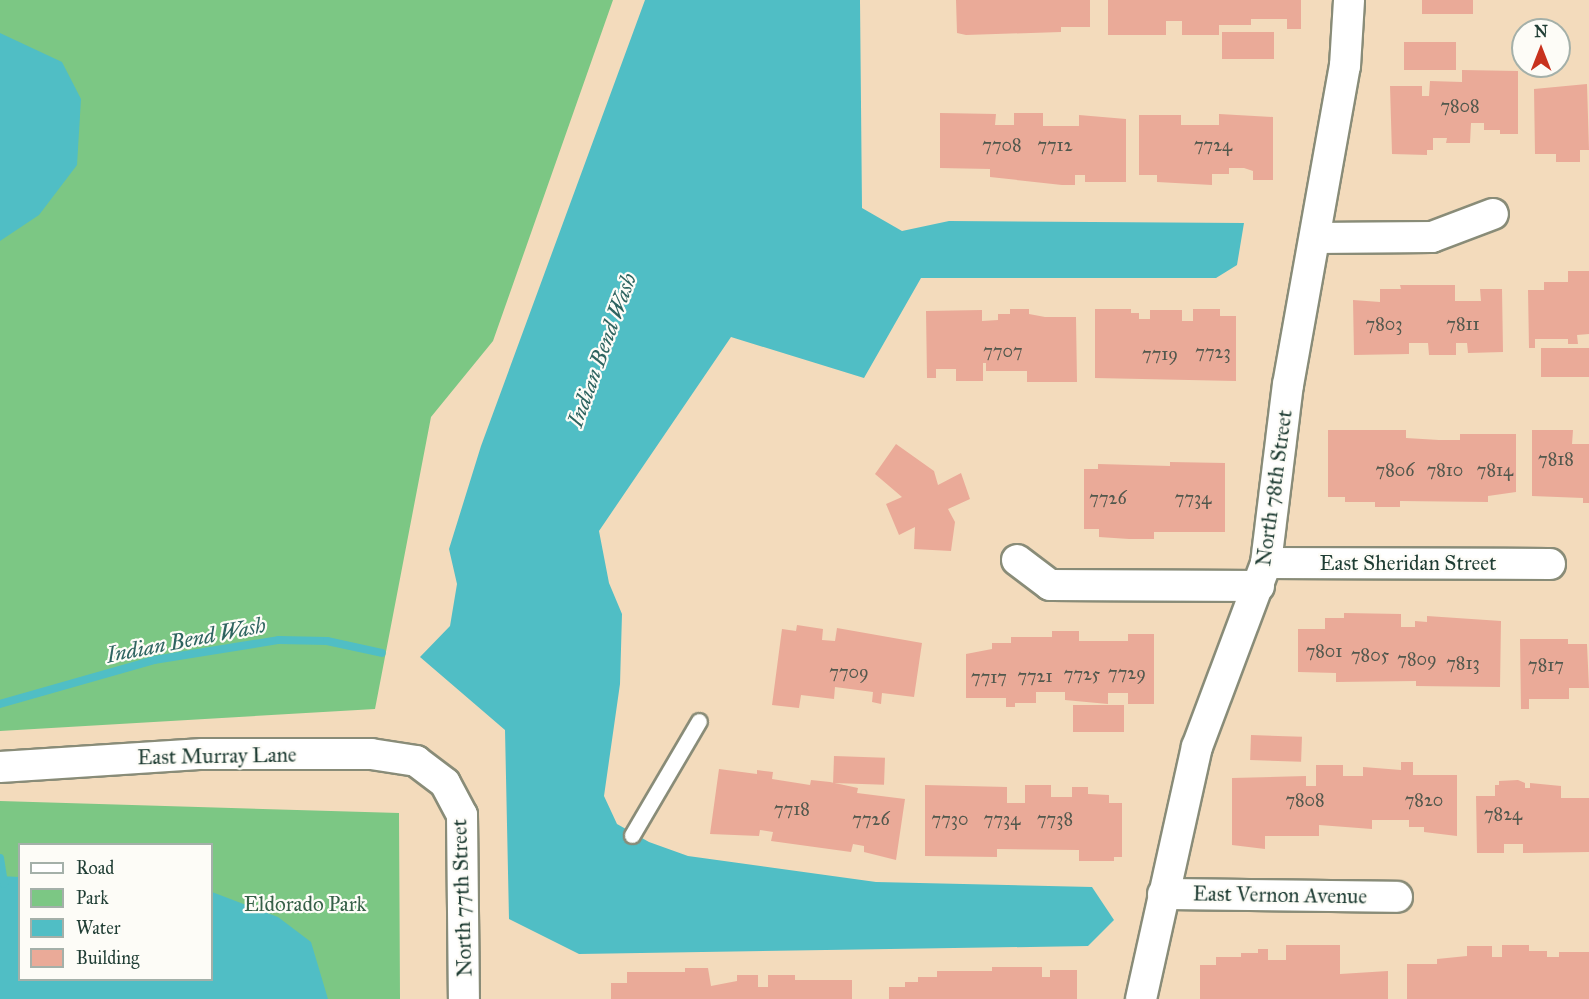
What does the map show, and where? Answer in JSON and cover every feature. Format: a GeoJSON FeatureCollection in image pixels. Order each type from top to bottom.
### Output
{"type":"FeatureCollection","features":[{"type":"Feature","properties":{"kind":"street","name":"North 78th Street"},"geometry":{"type":"LineString","coordinates":[[1142,999],[1163,894],[1197,747],[1262,574],[1288,385],[1345,66],[1349,0]]}},
{"type":"Feature","properties":{"kind":"street"},"geometry":{"type":"LineString","coordinates":[[1315,238],[1432,237],[1494,214]]}},
{"type":"Feature","properties":{"kind":"street","name":"East Sheridan Street"},"geometry":{"type":"LineString","coordinates":[[1017,560],[1050,585],[1262,574],[1550,564]]}},
{"type":"Feature","properties":{"kind":"street","name":"East Murray Lane"},"geometry":{"type":"LineString","coordinates":[[0,767],[203,754],[337,754],[397,755],[431,771]]}},
{"type":"Feature","properties":{"kind":"street","name":"North 77th Street"},"geometry":{"type":"LineString","coordinates":[[431,771],[445,783],[462,815],[464,999]]}},
{"type":"Feature","properties":{"kind":"street","name":"East Vernon Avenue"},"geometry":{"type":"LineString","coordinates":[[1163,894],[1397,897]]}},
{"type":"Feature","properties":{"kind":"lane"},"geometry":{"type":"LineString","coordinates":[[632,835],[699,721]]}},
{"type":"Feature","properties":{"kind":"green space"},"geometry":{"type":"Polygon","coordinates":[[[0,0],[613,0],[493,341],[431,417],[375,709],[0,731],[0,0]]]}},
{"type":"Feature","properties":{"kind":"green space","name":"Eldorado Park"},"geometry":{"type":"Polygon","coordinates":[[[0,801],[399,813],[400,999],[0,999],[0,801]]]}},
{"type":"Feature","properties":{"kind":"water"},"geometry":{"type":"Polygon","coordinates":[[[645,0],[860,0],[862,208],[902,231],[949,221],[1244,223],[1237,265],[1216,278],[921,278],[864,378],[731,337],[599,531],[609,583],[622,614],[620,684],[604,796],[617,824],[649,842],[688,856],[876,882],[1092,887],[1114,920],[1088,946],[579,954],[509,919],[505,730],[420,657],[450,626],[457,584],[449,549],[481,446],[645,0]]]}},
{"type":"Feature","properties":{"kind":"water"},"geometry":{"type":"Polygon","coordinates":[[[0,33],[62,62],[81,99],[77,165],[39,215],[0,241],[0,33]]]}},
{"type":"Feature","properties":{"kind":"water"},"geometry":{"type":"Polygon","coordinates":[[[0,876],[18,877],[18,981],[213,981],[213,892],[278,917],[311,942],[328,999],[0,999],[0,876]]]}},
{"type":"Feature","properties":{"kind":"building"},"geometry":{"type":"Polygon","coordinates":[[[956,0],[1090,0],[1090,27],[1061,27],[1061,32],[966,35],[957,33],[956,0]]]}},
{"type":"Feature","properties":{"kind":"building"},"geometry":{"type":"Polygon","coordinates":[[[1108,0],[1301,0],[1301,29],[1287,29],[1287,19],[1251,19],[1251,25],[1219,25],[1219,35],[1182,35],[1182,21],[1166,21],[1166,35],[1108,35],[1108,0]]]}},
{"type":"Feature","properties":{"kind":"building"},"geometry":{"type":"Polygon","coordinates":[[[1422,0],[1473,0],[1473,14],[1422,14],[1422,0]]]}},
{"type":"Feature","properties":{"kind":"building"},"geometry":{"type":"Polygon","coordinates":[[[1222,32],[1274,32],[1274,59],[1222,59],[1222,32]]]}},
{"type":"Feature","properties":{"kind":"building"},"geometry":{"type":"Polygon","coordinates":[[[1404,42],[1456,42],[1456,70],[1404,70],[1404,42]]]}},
{"type":"Feature","properties":{"kind":"building"},"geometry":{"type":"Polygon","coordinates":[[[1462,70],[1511,71],[1511,78],[1518,78],[1518,134],[1500,134],[1500,130],[1484,130],[1484,123],[1471,123],[1470,143],[1446,143],[1447,138],[1433,138],[1433,150],[1427,150],[1427,155],[1392,154],[1390,86],[1422,86],[1422,96],[1429,96],[1430,81],[1462,82],[1462,70]]]}},
{"type":"Feature","properties":{"kind":"building"},"geometry":{"type":"Polygon","coordinates":[[[1587,84],[1589,150],[1580,150],[1580,162],[1556,162],[1556,154],[1535,154],[1534,89],[1587,84]]]}},
{"type":"Feature","properties":{"kind":"building"},"geometry":{"type":"Polygon","coordinates":[[[940,113],[996,114],[995,125],[1014,125],[1014,113],[1043,113],[1043,126],[1079,126],[1079,115],[1126,119],[1126,182],[1085,182],[1085,175],[1075,175],[1075,185],[1062,185],[990,177],[990,169],[940,168],[940,113]]]}},
{"type":"Feature","properties":{"kind":"building"},"geometry":{"type":"Polygon","coordinates":[[[1219,114],[1273,117],[1273,180],[1253,180],[1253,171],[1244,168],[1229,168],[1229,174],[1212,174],[1212,185],[1157,182],[1157,175],[1139,175],[1139,115],[1181,115],[1181,125],[1219,125],[1219,114]]]}},
{"type":"Feature","properties":{"kind":"building"},"geometry":{"type":"Polygon","coordinates":[[[1568,271],[1589,271],[1589,334],[1577,335],[1578,344],[1568,344],[1568,339],[1535,339],[1535,348],[1529,348],[1528,290],[1544,290],[1544,282],[1568,282],[1568,271]]]}},
{"type":"Feature","properties":{"kind":"building"},"geometry":{"type":"Polygon","coordinates":[[[1400,285],[1455,285],[1455,301],[1481,301],[1480,289],[1502,289],[1503,352],[1468,353],[1467,343],[1456,343],[1456,355],[1429,355],[1428,343],[1409,343],[1409,354],[1354,355],[1353,300],[1380,302],[1380,289],[1401,289],[1400,285]]]}},
{"type":"Feature","properties":{"kind":"building"},"geometry":{"type":"Polygon","coordinates":[[[1010,309],[1029,309],[1029,314],[1045,317],[1076,317],[1077,382],[1027,382],[1027,371],[986,371],[986,363],[983,363],[983,381],[956,381],[956,369],[936,369],[936,378],[927,378],[926,311],[982,310],[982,321],[998,320],[998,314],[1010,314],[1010,309]]]}},
{"type":"Feature","properties":{"kind":"building"},"geometry":{"type":"Polygon","coordinates":[[[1095,309],[1131,309],[1131,313],[1139,313],[1139,319],[1150,319],[1150,310],[1182,310],[1182,321],[1193,321],[1193,309],[1220,309],[1220,316],[1236,316],[1236,381],[1095,378],[1095,309]]]}},
{"type":"Feature","properties":{"kind":"building"},"geometry":{"type":"Polygon","coordinates":[[[1541,348],[1589,348],[1589,377],[1541,377],[1541,348]]]}},
{"type":"Feature","properties":{"kind":"building"},"geometry":{"type":"Polygon","coordinates":[[[1328,430],[1406,430],[1406,438],[1439,440],[1460,440],[1460,434],[1516,434],[1516,492],[1488,496],[1488,502],[1400,501],[1400,507],[1375,507],[1375,502],[1345,502],[1345,497],[1328,497],[1328,430]]]}},
{"type":"Feature","properties":{"kind":"building"},"geometry":{"type":"Polygon","coordinates":[[[1532,430],[1573,430],[1572,444],[1589,444],[1589,503],[1583,503],[1583,498],[1532,496],[1532,430]]]}},
{"type":"Feature","properties":{"kind":"building"},"geometry":{"type":"Polygon","coordinates":[[[896,444],[934,471],[938,485],[961,473],[970,499],[948,509],[955,522],[951,551],[914,549],[915,527],[899,535],[886,504],[902,497],[875,474],[896,444]]]}},
{"type":"Feature","properties":{"kind":"building"},"geometry":{"type":"Polygon","coordinates":[[[1170,462],[1225,463],[1225,532],[1154,532],[1154,539],[1129,539],[1099,537],[1099,529],[1084,529],[1084,469],[1098,469],[1098,464],[1170,466],[1170,462]]]}},
{"type":"Feature","properties":{"kind":"building"},"geometry":{"type":"Polygon","coordinates":[[[1344,613],[1401,614],[1401,627],[1415,627],[1415,621],[1427,622],[1427,616],[1501,621],[1500,687],[1416,686],[1416,681],[1336,682],[1336,673],[1298,672],[1298,629],[1325,629],[1325,618],[1344,618],[1344,613]]]}},
{"type":"Feature","properties":{"kind":"building"},"geometry":{"type":"Polygon","coordinates":[[[797,625],[823,629],[822,640],[835,641],[837,628],[922,643],[914,697],[882,693],[881,704],[872,702],[873,692],[835,687],[834,699],[801,695],[799,708],[772,705],[782,629],[796,631],[797,625]]]}},
{"type":"Feature","properties":{"kind":"building"},"geometry":{"type":"Polygon","coordinates":[[[1052,631],[1079,631],[1079,641],[1128,641],[1128,634],[1154,634],[1154,704],[1128,704],[1128,693],[1108,693],[1108,704],[1065,700],[1065,692],[1036,692],[1036,703],[1015,703],[1015,707],[1006,707],[1006,698],[966,698],[966,654],[992,649],[992,643],[1011,643],[1011,637],[1052,637],[1052,631]]]}},
{"type":"Feature","properties":{"kind":"building"},"geometry":{"type":"Polygon","coordinates":[[[1520,639],[1568,639],[1568,644],[1587,644],[1589,688],[1569,688],[1569,699],[1529,699],[1529,709],[1521,709],[1520,639]]]}},
{"type":"Feature","properties":{"kind":"building"},"geometry":{"type":"Polygon","coordinates":[[[1073,705],[1124,705],[1124,732],[1073,732],[1073,705]]]}},
{"type":"Feature","properties":{"kind":"building"},"geometry":{"type":"Polygon","coordinates":[[[1251,735],[1302,737],[1301,762],[1250,760],[1251,735]]]}},
{"type":"Feature","properties":{"kind":"building"},"geometry":{"type":"Polygon","coordinates":[[[834,756],[885,758],[884,785],[833,783],[834,756]]]}},
{"type":"Feature","properties":{"kind":"building"},"geometry":{"type":"Polygon","coordinates":[[[1401,762],[1413,762],[1413,775],[1457,775],[1457,836],[1424,832],[1424,827],[1409,827],[1409,820],[1372,820],[1372,829],[1319,825],[1319,836],[1265,836],[1265,849],[1232,845],[1232,778],[1306,776],[1306,786],[1316,786],[1316,765],[1343,765],[1343,776],[1363,776],[1363,767],[1401,770],[1401,762]]]}},
{"type":"Feature","properties":{"kind":"building"},"geometry":{"type":"Polygon","coordinates":[[[719,769],[757,774],[757,770],[773,772],[772,779],[810,785],[811,780],[830,782],[858,788],[857,793],[905,799],[896,860],[864,852],[864,846],[853,844],[851,852],[771,841],[773,832],[760,830],[759,836],[710,834],[719,769]]]}},
{"type":"Feature","properties":{"kind":"building"},"geometry":{"type":"Polygon","coordinates":[[[1518,780],[1525,783],[1525,788],[1530,788],[1530,783],[1561,786],[1561,798],[1589,798],[1589,852],[1523,853],[1523,844],[1504,844],[1504,853],[1477,853],[1476,796],[1495,796],[1495,785],[1499,785],[1499,781],[1518,780]]]}},
{"type":"Feature","properties":{"kind":"building"},"geometry":{"type":"Polygon","coordinates":[[[925,785],[1007,787],[1007,803],[1025,803],[1025,785],[1051,785],[1051,797],[1072,797],[1072,787],[1088,787],[1088,794],[1109,795],[1109,803],[1122,803],[1122,857],[1114,857],[1114,861],[1079,861],[1079,850],[997,849],[997,857],[925,856],[925,785]]]}},
{"type":"Feature","properties":{"kind":"building"},"geometry":{"type":"Polygon","coordinates":[[[1286,945],[1340,945],[1340,974],[1388,971],[1388,999],[1200,999],[1200,965],[1216,965],[1216,957],[1241,957],[1241,953],[1258,953],[1258,949],[1268,949],[1268,960],[1286,960],[1286,945]]]}},
{"type":"Feature","properties":{"kind":"building"},"geometry":{"type":"Polygon","coordinates":[[[1502,945],[1529,945],[1529,951],[1547,951],[1547,957],[1559,957],[1559,952],[1589,952],[1589,999],[1407,999],[1407,964],[1437,964],[1437,959],[1467,956],[1467,946],[1492,946],[1492,957],[1502,957],[1502,945]]]}},
{"type":"Feature","properties":{"kind":"building"},"geometry":{"type":"Polygon","coordinates":[[[992,967],[1042,967],[1042,977],[1050,977],[1050,970],[1077,970],[1077,999],[889,999],[889,987],[905,987],[905,982],[918,982],[918,977],[937,977],[937,971],[992,971],[992,967]]]}},
{"type":"Feature","properties":{"kind":"building"},"geometry":{"type":"Polygon","coordinates":[[[685,968],[708,968],[711,986],[737,981],[737,975],[758,975],[758,987],[768,987],[768,975],[795,975],[795,980],[852,980],[852,999],[611,999],[611,983],[627,983],[627,972],[685,972],[685,968]]]}},
{"type":"Feature","properties":{"kind":"waterway","name":"Indian Bend Wash"},"geometry":{"type":"LineString","coordinates":[[0,704],[154,660],[279,640],[327,641],[382,653]]}},
{"type":"Feature","properties":{"kind":"waterway","name":"Indian Bend Wash"},"geometry":{"type":"LineString","coordinates":[[0,858],[4,884]]}}]}
